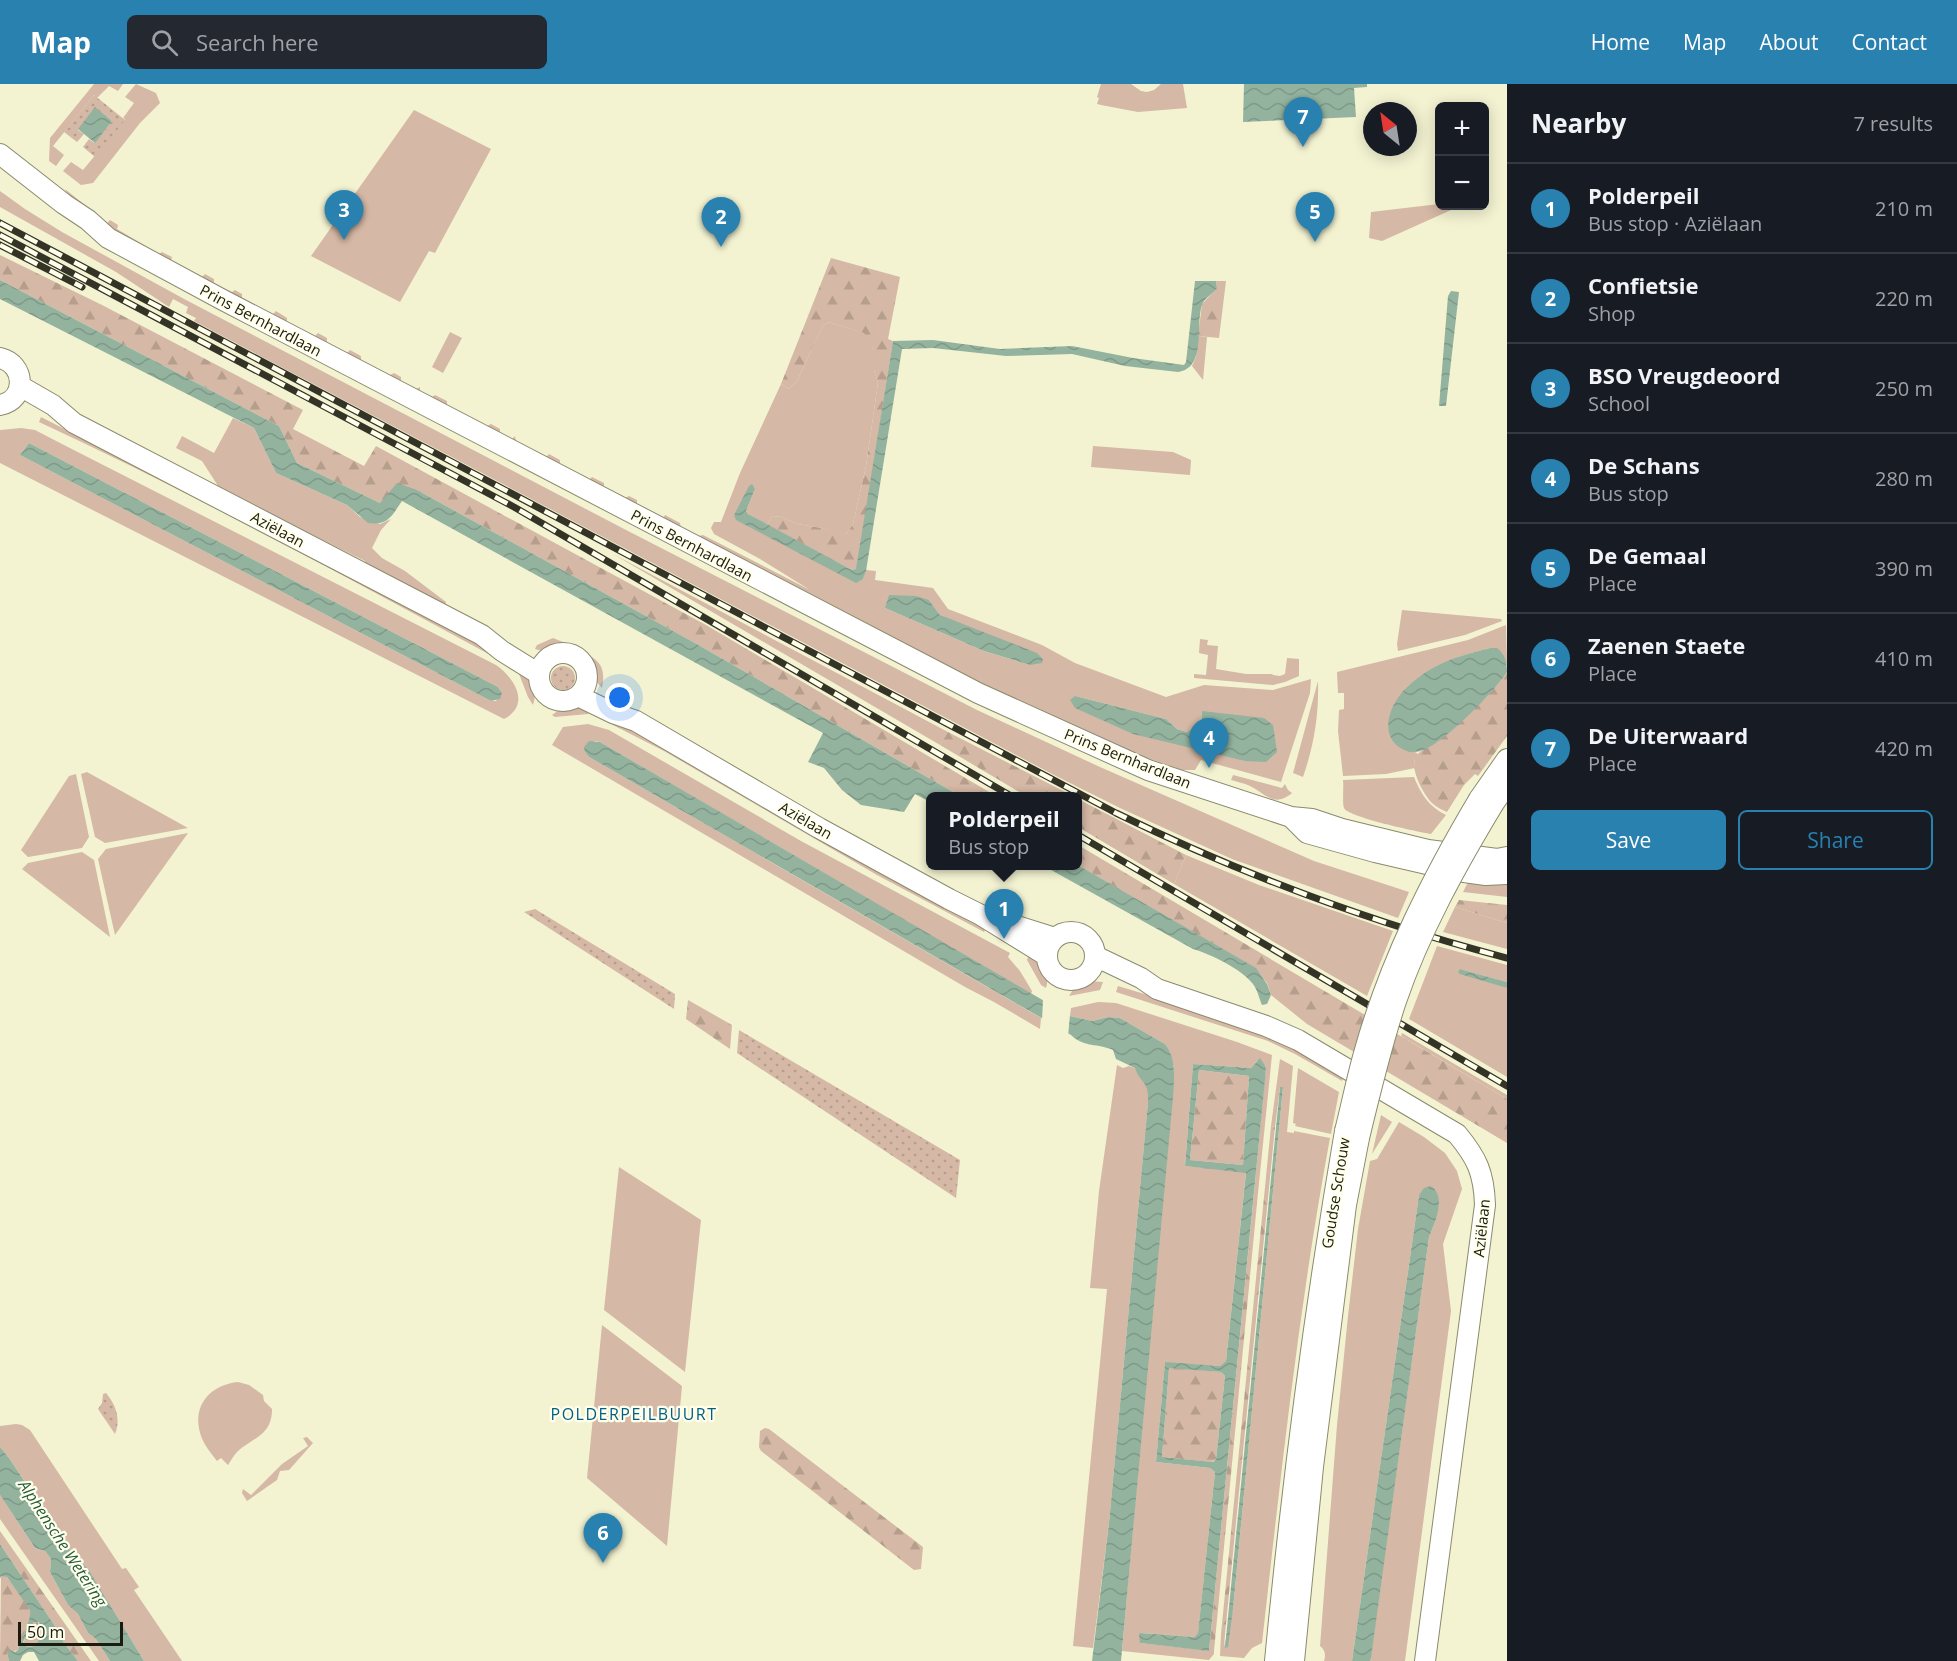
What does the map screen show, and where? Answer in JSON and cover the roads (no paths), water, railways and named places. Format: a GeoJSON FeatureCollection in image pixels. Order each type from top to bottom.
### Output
{"type":"FeatureCollection","features":[{"type":"Feature","properties":{"kind":"main road","name":"Prins Bernhardlaan"},"geometry":{"type":"LineString","coordinates":[[0,154],[88,220],[108,238],[978,693],[1148,770],[1291,817],[1312,819],[1342,829],[1428,850],[1497,859],[1507,857]]}},
{"type":"Feature","properties":{"kind":"main road","name":"Prins Bernhardlaan"},"geometry":{"type":"LineString","coordinates":[[0,169],[56,214],[88,233],[108,238]]}},
{"type":"Feature","properties":{"kind":"main road"},"geometry":{"type":"LineString","coordinates":[[0,358],[11,363],[17,369],[20,377],[11,397]]}},
{"type":"Feature","properties":{"kind":"main road","name":"Aziëlaan"},"geometry":{"type":"LineString","coordinates":[[11,397],[52,405],[74,423],[482,635],[508,642],[543,667]]}},
{"type":"Feature","properties":{"kind":"main road"},"geometry":{"type":"LineString","coordinates":[[557,654],[574,656],[583,665],[587,677],[582,690],[568,700],[552,698],[541,687],[543,667],[557,654]]}},
{"type":"Feature","properties":{"kind":"main road","name":"Aziëlaan"},"geometry":{"type":"LineString","coordinates":[[582,690],[620,706],[636,720],[819,828],[979,914],[1051,947]]}},
{"type":"Feature","properties":{"kind":"main road","name":"Goudse Schouw"},"geometry":{"type":"LineString","coordinates":[[1487,801],[1507,759]]}},
{"type":"Feature","properties":{"kind":"main road","name":"Goudse Schouw"},"geometry":{"type":"LineString","coordinates":[[1294,1661],[1312,1467],[1346,1205],[1352,1135],[1365,1049],[1406,937],[1450,847],[1487,801],[1507,785]]}},
{"type":"Feature","properties":{"kind":"main road","name":"Prins Bernhardlaan"},"geometry":{"type":"LineString","coordinates":[[1291,817],[1307,833],[1365,850],[1457,871],[1486,875],[1507,874]]}},
{"type":"Feature","properties":{"kind":"main road"},"geometry":{"type":"LineString","coordinates":[[1064,933],[1079,933],[1090,942],[1091,965],[1077,979],[1063,978],[1052,970],[1051,947],[1064,933]]}},
{"type":"Feature","properties":{"kind":"main road","name":"Aziëlaan"},"geometry":{"type":"LineString","coordinates":[[1091,965],[1141,978],[1157,989],[1266,1026],[1337,1062],[1457,1134],[1469,1148],[1481,1170],[1485,1205],[1425,1661]]}},
{"type":"Feature","properties":{"kind":"main road","name":"Goudse Schouw"},"geometry":{"type":"LineString","coordinates":[[1275,1661],[1295,1462],[1329,1226],[1352,1135]]}},
{"type":"Feature","properties":{"kind":"water"},"geometry":{"type":"Polygon","coordinates":[[[1244,84],[1367,84],[1367,87],[1354,88],[1356,117],[1243,122],[1244,84]]]}},
{"type":"Feature","properties":{"kind":"water"},"geometry":{"type":"Polygon","coordinates":[[[95,107],[112,121],[95,143],[78,129],[95,107]]]}},
{"type":"Feature","properties":{"kind":"water"},"geometry":{"type":"Polygon","coordinates":[[[0,280],[279,426],[297,463],[380,503],[397,483],[417,490],[695,643],[953,792],[926,792],[926,800],[915,794],[904,812],[861,805],[842,790],[824,768],[808,762],[823,733],[402,501],[385,521],[368,523],[347,505],[276,473],[254,428],[0,299],[0,280]]]}},
{"type":"Feature","properties":{"kind":"water"},"geometry":{"type":"Polygon","coordinates":[[[1195,281],[1216,281],[1217,288],[1202,305],[1198,345],[1193,363],[1187,369],[1178,372],[1125,366],[1072,354],[1006,356],[933,348],[902,349],[866,571],[863,579],[856,583],[736,520],[734,515],[752,484],[755,489],[746,511],[748,514],[852,570],[856,569],[893,341],[933,340],[1000,349],[1072,346],[1184,365],[1195,281]]]}},
{"type":"Feature","properties":{"kind":"water"},"geometry":{"type":"Polygon","coordinates":[[[1451,291],[1459,292],[1446,406],[1439,406],[1448,296],[1451,291]]]}},
{"type":"Feature","properties":{"kind":"water"},"geometry":{"type":"Polygon","coordinates":[[[29,443],[498,687],[502,693],[500,699],[491,701],[20,455],[29,443]]]}},
{"type":"Feature","properties":{"kind":"water"},"geometry":{"type":"Polygon","coordinates":[[[889,595],[916,596],[929,600],[940,615],[1037,653],[1043,659],[1042,663],[1030,665],[984,651],[885,608],[889,595]]]}},
{"type":"Feature","properties":{"kind":"water"},"geometry":{"type":"Polygon","coordinates":[[[1490,648],[1497,648],[1502,653],[1507,668],[1507,672],[1492,691],[1456,727],[1432,745],[1414,752],[1399,747],[1392,740],[1388,723],[1394,704],[1406,688],[1440,664],[1490,648]]]}},
{"type":"Feature","properties":{"kind":"water"},"geometry":{"type":"Polygon","coordinates":[[[1075,696],[1166,719],[1177,729],[1187,732],[1201,723],[1202,711],[1264,718],[1273,725],[1277,752],[1266,762],[1245,761],[1133,734],[1075,708],[1070,700],[1075,696]]]}},
{"type":"Feature","properties":{"kind":"water"},"geometry":{"type":"Polygon","coordinates":[[[589,741],[600,742],[1070,1016],[1092,1021],[1108,1017],[1120,1018],[1165,1044],[1169,1050],[1174,1069],[1173,1097],[1121,1661],[1092,1661],[1109,1523],[1148,1102],[1146,1086],[1135,1068],[1116,1059],[1113,1050],[1081,1042],[589,757],[584,747],[589,741]]]}},
{"type":"Feature","properties":{"kind":"water"},"geometry":{"type":"Polygon","coordinates":[[[1082,867],[1256,968],[1267,984],[1271,995],[1267,1004],[1262,1005],[1248,978],[1217,958],[1193,949],[1051,870],[1082,870],[1082,867]]]}},
{"type":"Feature","properties":{"kind":"water"},"geometry":{"type":"Polygon","coordinates":[[[1460,969],[1507,982],[1507,988],[1460,974],[1458,972],[1460,969]]]}},
{"type":"Feature","properties":{"kind":"water"},"geometry":{"type":"Polygon","coordinates":[[[1260,1058],[1266,1067],[1209,1651],[1140,1643],[1139,1634],[1141,1633],[1195,1637],[1198,1633],[1215,1472],[1210,1468],[1156,1462],[1165,1362],[1220,1366],[1226,1361],[1246,1173],[1185,1166],[1193,1064],[1251,1068],[1260,1058]],[[1199,1070],[1190,1160],[1243,1165],[1249,1076],[1199,1070]],[[1169,1368],[1162,1457],[1213,1462],[1216,1459],[1225,1376],[1221,1372],[1169,1368]]]}},
{"type":"Feature","properties":{"kind":"water"},"geometry":{"type":"Polygon","coordinates":[[[1280,1087],[1283,1087],[1233,1609],[1228,1647],[1225,1648],[1280,1087]]]}},
{"type":"Feature","properties":{"kind":"water"},"geometry":{"type":"Polygon","coordinates":[[[1431,1186],[1436,1191],[1439,1203],[1429,1237],[1371,1658],[1370,1661],[1352,1661],[1419,1195],[1424,1188],[1431,1186]]]}},
{"type":"Feature","properties":{"kind":"water","name":"Alphensche Wetering"},"geometry":{"type":"Polygon","coordinates":[[[0,1447],[74,1556],[88,1569],[144,1661],[110,1661],[96,1639],[88,1633],[78,1614],[68,1605],[50,1572],[51,1559],[45,1551],[35,1548],[0,1495],[0,1447]]]}},
{"type":"Feature","properties":{"kind":"water"},"geometry":{"type":"Polygon","coordinates":[[[0,1544],[78,1661],[39,1661],[34,1652],[28,1652],[20,1661],[9,1661],[7,1653],[10,1650],[15,1652],[18,1650],[28,1624],[30,1610],[7,1577],[1,1576],[0,1579],[0,1544]],[[34,1622],[23,1642],[27,1647],[35,1646],[42,1634],[39,1622],[34,1622]]]}},
{"type":"Feature","properties":{"kind":"railway"},"geometry":{"type":"LineString","coordinates":[[0,223],[1076,792]]}},
{"type":"Feature","properties":{"kind":"railway"},"geometry":{"type":"LineString","coordinates":[[0,235],[514,507],[1004,792]]}},
{"type":"Feature","properties":{"kind":"railway"},"geometry":{"type":"LineString","coordinates":[[0,245],[82,287]]}},
{"type":"Feature","properties":{"kind":"railway"},"geometry":{"type":"LineString","coordinates":[[1082,795],[1163,835],[1308,895],[1407,929],[1507,958]]}},
{"type":"Feature","properties":{"kind":"railway"},"geometry":{"type":"LineString","coordinates":[[1082,837],[1507,1086]]}},
{"type":"Feature","properties":{"kind":"place","name":"De Uiterwaard"},"geometry":{"type":"Point","coordinates":[1303,147]}},
{"type":"Feature","properties":{"kind":"place","name":"BSO Vreugdeoord"},"geometry":{"type":"Point","coordinates":[344,240]}},
{"type":"Feature","properties":{"kind":"place","name":"De Gemaal"},"geometry":{"type":"Point","coordinates":[1315,242]}},
{"type":"Feature","properties":{"kind":"place","name":"Confietsie"},"geometry":{"type":"Point","coordinates":[721,247]}},
{"type":"Feature","properties":{"kind":"place","name":"De Schans"},"geometry":{"type":"Point","coordinates":[1209,768]}},
{"type":"Feature","properties":{"kind":"place","name":"Polderpeil"},"geometry":{"type":"Point","coordinates":[1004,939]}},
{"type":"Feature","properties":{"kind":"place","name":"Zaenen Staete"},"geometry":{"type":"Point","coordinates":[603,1563]}},
{"type":"Feature","properties":{"kind":"district","name":"POLDERPEILBUURT"},"geometry":{"type":"Point","coordinates":[634,1414]}}]}
